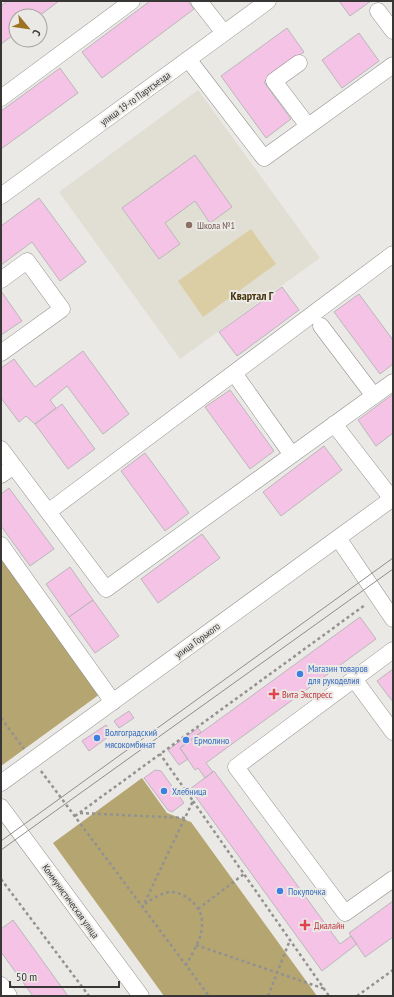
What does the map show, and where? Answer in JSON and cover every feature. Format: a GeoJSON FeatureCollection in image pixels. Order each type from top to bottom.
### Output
{"type":"FeatureCollection","features":[{"type":"Feature","properties":{"kind":"street"},"geometry":{"type":"LineString","coordinates":[[3,90],[113,7],[132,1]]}},
{"type":"Feature","properties":{"kind":"street"},"geometry":{"type":"LineString","coordinates":[[199,1],[224,34]]}},
{"type":"Feature","properties":{"kind":"street","name":"улица 19-го Партсъезда"},"geometry":{"type":"LineString","coordinates":[[1,196],[268,1]]}},
{"type":"Feature","properties":{"kind":"street"},"geometry":{"type":"LineString","coordinates":[[378,11],[393,31]]}},
{"type":"Feature","properties":{"kind":"street"},"geometry":{"type":"LineString","coordinates":[[188,59],[264,158],[393,66]]}},
{"type":"Feature","properties":{"kind":"street"},"geometry":{"type":"LineString","coordinates":[[299,63],[274,82],[308,126]]}},
{"type":"Feature","properties":{"kind":"street"},"geometry":{"type":"LineString","coordinates":[[48,512],[393,254]]}},
{"type":"Feature","properties":{"kind":"street"},"geometry":{"type":"LineString","coordinates":[[1,280],[27,261],[62,309],[1,353]]}},
{"type":"Feature","properties":{"kind":"street"},"geometry":{"type":"LineString","coordinates":[[321,326],[374,396]]}},
{"type":"Feature","properties":{"kind":"street"},"geometry":{"type":"LineString","coordinates":[[234,373],[292,455]]}},
{"type":"Feature","properties":{"kind":"street"},"geometry":{"type":"LineString","coordinates":[[1,449],[7,471],[48,512],[106,589],[393,382]]}},
{"type":"Feature","properties":{"kind":"street"},"geometry":{"type":"LineString","coordinates":[[334,424],[393,498]]}},
{"type":"Feature","properties":{"kind":"street","name":"улица Горького"},"geometry":{"type":"LineString","coordinates":[[1,783],[393,498]]}},
{"type":"Feature","properties":{"kind":"street"},"geometry":{"type":"LineString","coordinates":[[338,538],[393,619]]}},
{"type":"Feature","properties":{"kind":"street"},"geometry":{"type":"LineString","coordinates":[[1,545],[113,702]]}},
{"type":"Feature","properties":{"kind":"street"},"geometry":{"type":"LineString","coordinates":[[393,650],[236,766],[345,913],[393,879]]}},
{"type":"Feature","properties":{"kind":"street"},"geometry":{"type":"LineString","coordinates":[[354,679],[393,732]]}},
{"type":"Feature","properties":{"kind":"street","name":"Коммунистическая улица"},"geometry":{"type":"LineString","coordinates":[[1,807],[141,996]]}},
{"type":"Feature","properties":{"kind":"street"},"geometry":{"type":"LineString","coordinates":[[1,985],[9,996]]}},
{"type":"Feature","properties":{"kind":"path"},"geometry":{"type":"LineString","coordinates":[[75,816],[377,596]]}},
{"type":"Feature","properties":{"kind":"path"},"geometry":{"type":"LineString","coordinates":[[1,718],[209,996]]}},
{"type":"Feature","properties":{"kind":"path"},"geometry":{"type":"LineString","coordinates":[[160,754],[329,996]]}},
{"type":"Feature","properties":{"kind":"path"},"geometry":{"type":"LineString","coordinates":[[142,908],[194,802]]}},
{"type":"Feature","properties":{"kind":"path"},"geometry":{"type":"LineString","coordinates":[[80,813],[185,818]]}},
{"type":"Feature","properties":{"kind":"path"},"geometry":{"type":"LineString","coordinates":[[198,909],[244,874]]}},
{"type":"Feature","properties":{"kind":"path"},"geometry":{"type":"LineString","coordinates":[[1,879],[89,996]]}},
{"type":"Feature","properties":{"kind":"path"},"geometry":{"type":"LineString","coordinates":[[144,904],[159,896],[172,892],[189,898],[198,909],[202,921],[196,945],[186,966]]}},
{"type":"Feature","properties":{"kind":"path"},"geometry":{"type":"LineString","coordinates":[[268,996],[290,939]]}},
{"type":"Feature","properties":{"kind":"path"},"geometry":{"type":"LineString","coordinates":[[196,945],[325,989]]}},
{"type":"Feature","properties":{"kind":"path"},"geometry":{"type":"LineString","coordinates":[[357,996],[393,970]]}},
{"type":"Feature","properties":{"kind":"shaded area","name":"Школа №1"},"geometry":{"type":"Polygon","coordinates":[[[198,90],[320,258],[180,359],[59,192],[198,90]]]}},
{"type":"Feature","properties":{"kind":"shaded area"},"geometry":{"type":"Polygon","coordinates":[[[251,229],[276,264],[203,317],[178,281],[251,229]]]}},
{"type":"Feature","properties":{"kind":"shaded area"},"geometry":{"type":"Polygon","coordinates":[[[1,559],[100,694],[1,766],[1,559]]]}},
{"type":"Feature","properties":{"kind":"shaded area"},"geometry":{"type":"Polygon","coordinates":[[[142,778],[167,813],[191,822],[317,996],[164,996],[53,843],[142,778]]]}},
{"type":"Feature","properties":{"kind":"building"},"geometry":{"type":"Polygon","coordinates":[[[7,1],[59,1],[48,9],[48,8],[8,8],[8,39],[1,44],[1,6],[7,1]]]}},
{"type":"Feature","properties":{"kind":"building"},"geometry":{"type":"Polygon","coordinates":[[[150,1],[188,1],[194,9],[102,78],[82,52],[150,1]]]}},
{"type":"Feature","properties":{"kind":"building"},"geometry":{"type":"Polygon","coordinates":[[[339,1],[371,1],[350,16],[339,1]]]}},
{"type":"Feature","properties":{"kind":"building"},"geometry":{"type":"Polygon","coordinates":[[[287,28],[304,52],[264,82],[291,119],[266,138],[221,76],[287,28]]]}},
{"type":"Feature","properties":{"kind":"building"},"geometry":{"type":"Polygon","coordinates":[[[359,33],[379,61],[342,88],[322,60],[359,33]]]}},
{"type":"Feature","properties":{"kind":"building"},"geometry":{"type":"Polygon","coordinates":[[[60,68],[78,93],[1,149],[1,111],[60,68]]]}},
{"type":"Feature","properties":{"kind":"building"},"geometry":{"type":"Polygon","coordinates":[[[195,155],[232,207],[210,223],[195,201],[165,223],[180,244],[159,259],[122,208],[195,155]]]}},
{"type":"Feature","properties":{"kind":"building"},"geometry":{"type":"Polygon","coordinates":[[[39,198],[86,262],[60,281],[32,242],[1,265],[1,226],[39,198]]]}},
{"type":"Feature","properties":{"kind":"building"},"geometry":{"type":"Polygon","coordinates":[[[282,287],[299,310],[237,356],[219,332],[282,287]]]}},
{"type":"Feature","properties":{"kind":"building"},"geometry":{"type":"Polygon","coordinates":[[[1,291],[22,321],[1,335],[1,291]]]}},
{"type":"Feature","properties":{"kind":"building"},"geometry":{"type":"Polygon","coordinates":[[[359,294],[393,340],[393,364],[380,374],[334,312],[359,294]]]}},
{"type":"Feature","properties":{"kind":"building"},"geometry":{"type":"Polygon","coordinates":[[[83,351],[129,414],[103,434],[67,386],[50,400],[56,408],[35,424],[26,416],[19,422],[1,398],[1,368],[14,359],[35,387],[83,351]]]}},
{"type":"Feature","properties":{"kind":"building"},"geometry":{"type":"Polygon","coordinates":[[[230,390],[274,451],[250,469],[205,407],[230,390]]]}},
{"type":"Feature","properties":{"kind":"building"},"geometry":{"type":"Polygon","coordinates":[[[393,394],[393,433],[376,446],[358,420],[393,394]]]}},
{"type":"Feature","properties":{"kind":"building"},"geometry":{"type":"Polygon","coordinates":[[[62,404],[95,449],[68,469],[35,424],[62,404]]]}},
{"type":"Feature","properties":{"kind":"building"},"geometry":{"type":"Polygon","coordinates":[[[324,446],[342,470],[281,516],[263,492],[324,446]]]}},
{"type":"Feature","properties":{"kind":"building"},"geometry":{"type":"Polygon","coordinates":[[[145,453],[189,513],[165,531],[121,471],[145,453]]]}},
{"type":"Feature","properties":{"kind":"building"},"geometry":{"type":"Polygon","coordinates":[[[9,488],[54,549],[30,566],[1,526],[1,494],[9,488]]]}},
{"type":"Feature","properties":{"kind":"building"},"geometry":{"type":"Polygon","coordinates":[[[202,534],[220,558],[158,603],[141,579],[202,534]]]}},
{"type":"Feature","properties":{"kind":"building"},"geometry":{"type":"Polygon","coordinates":[[[70,567],[93,600],[69,617],[46,584],[70,567]]]}},
{"type":"Feature","properties":{"kind":"building"},"geometry":{"type":"Polygon","coordinates":[[[93,600],[119,636],[95,653],[69,617],[93,600]]]}},
{"type":"Feature","properties":{"kind":"building"},"geometry":{"type":"Polygon","coordinates":[[[360,617],[376,639],[206,763],[213,772],[205,778],[198,768],[195,770],[180,748],[360,617]]]}},
{"type":"Feature","properties":{"kind":"building"},"geometry":{"type":"Polygon","coordinates":[[[393,669],[393,702],[377,681],[393,669]]]}},
{"type":"Feature","properties":{"kind":"building"},"geometry":{"type":"Polygon","coordinates":[[[129,711],[134,718],[119,728],[114,721],[129,711]]]}},
{"type":"Feature","properties":{"kind":"building","name":"Волгоградский мясокомбинат"},"geometry":{"type":"Polygon","coordinates":[[[106,725],[112,734],[89,751],[82,741],[106,725]]]}},
{"type":"Feature","properties":{"kind":"building","name":"Ермолино"},"geometry":{"type":"Polygon","coordinates":[[[198,728],[201,732],[180,748],[188,759],[179,765],[168,750],[198,728]]]}},
{"type":"Feature","properties":{"kind":"building","name":"Хлебница"},"geometry":{"type":"Polygon","coordinates":[[[155,770],[161,771],[184,803],[172,812],[168,810],[144,778],[155,770]]]}},
{"type":"Feature","properties":{"kind":"building"},"geometry":{"type":"Polygon","coordinates":[[[214,771],[340,944],[351,936],[357,944],[322,971],[190,789],[214,771]]]}},
{"type":"Feature","properties":{"kind":"building"},"geometry":{"type":"Polygon","coordinates":[[[393,901],[393,937],[365,957],[349,933],[393,901]]]}},
{"type":"Feature","properties":{"kind":"building"},"geometry":{"type":"Polygon","coordinates":[[[13,920],[68,996],[33,996],[1,952],[1,929],[13,920]]]}},
{"type":"Feature","properties":{"kind":"tram line"},"geometry":{"type":"LineString","coordinates":[[1,841],[393,558]]}},
{"type":"Feature","properties":{"kind":"tram line"},"geometry":{"type":"LineString","coordinates":[[1,850],[393,569]]}},
{"type":"Feature","properties":{"kind":"place","name":"Школа №1"},"geometry":{"type":"Point","coordinates":[189,225]}},
{"type":"Feature","properties":{"kind":"place","name":"Магазин товаров для рукоделия"},"geometry":{"type":"Point","coordinates":[300,674]}},
{"type":"Feature","properties":{"kind":"place","name":"Вита Экспресс"},"geometry":{"type":"Point","coordinates":[274,694]}},
{"type":"Feature","properties":{"kind":"place","name":"Волгоградский мясокомбинат"},"geometry":{"type":"Point","coordinates":[97,738]}},
{"type":"Feature","properties":{"kind":"place","name":"Ермолино"},"geometry":{"type":"Point","coordinates":[186,740]}},
{"type":"Feature","properties":{"kind":"place","name":"Хлебница"},"geometry":{"type":"Point","coordinates":[164,791]}},
{"type":"Feature","properties":{"kind":"place","name":"Покупочка"},"geometry":{"type":"Point","coordinates":[280,891]}},
{"type":"Feature","properties":{"kind":"place","name":"Диалайн"},"geometry":{"type":"Point","coordinates":[305,925]}},
{"type":"Feature","properties":{"kind":"district","name":"Квартал Г"},"geometry":{"type":"Point","coordinates":[252,296]}}]}
